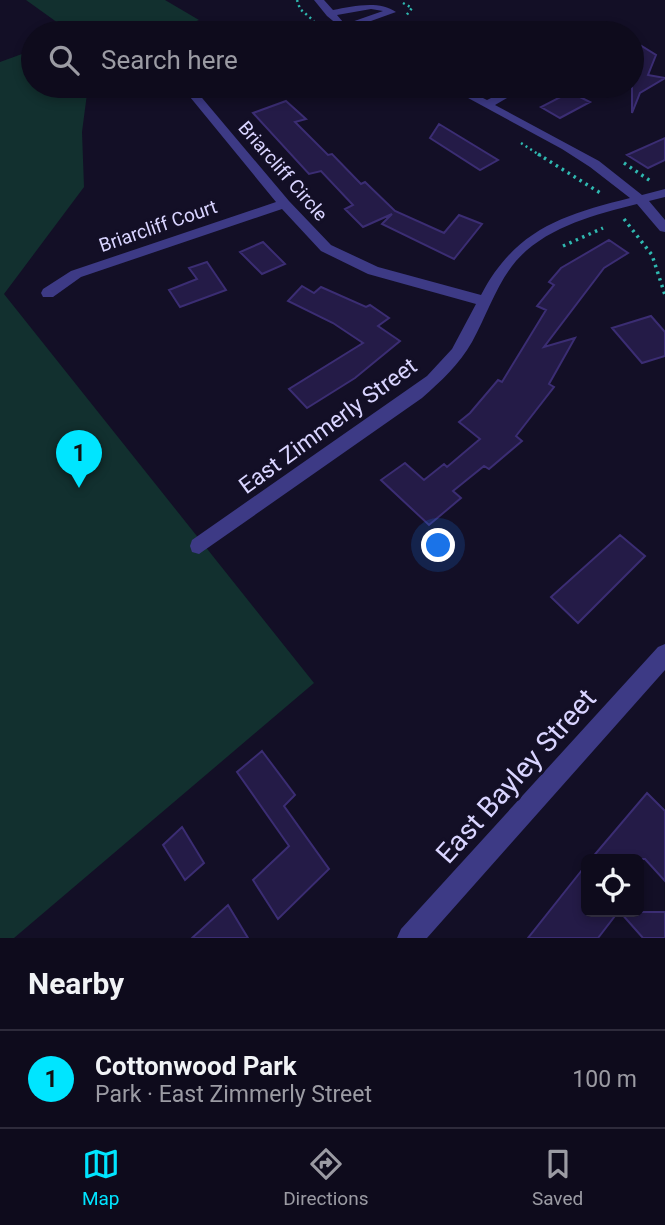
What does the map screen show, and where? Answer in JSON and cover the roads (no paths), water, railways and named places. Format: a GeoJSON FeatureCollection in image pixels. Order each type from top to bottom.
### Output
{"type":"FeatureCollection","features":[{"type":"Feature","properties":{"kind":"street"},"geometry":{"type":"LineString","coordinates":[[319,0],[339,21]]}},
{"type":"Feature","properties":{"kind":"street"},"geometry":{"type":"LineString","coordinates":[[330,14],[371,5],[385,6],[391,12],[364,21]]}},
{"type":"Feature","properties":{"kind":"street","name":"Briarcliff Circle"},"geometry":{"type":"LineString","coordinates":[[196,98],[311,234],[349,261],[412,283],[485,301]]}},
{"type":"Feature","properties":{"kind":"street"},"geometry":{"type":"LineString","coordinates":[[473,98],[596,166],[639,200],[665,228]]}},
{"type":"Feature","properties":{"kind":"street"},"geometry":{"type":"LineString","coordinates":[[486,105],[500,98]]}},
{"type":"Feature","properties":{"kind":"street","name":"East Zimmerly Street"},"geometry":{"type":"LineString","coordinates":[[199,545],[416,394],[457,353],[504,267],[521,248],[558,224],[665,193]]}},
{"type":"Feature","properties":{"kind":"street","name":"Briarcliff Court"},"geometry":{"type":"LineString","coordinates":[[48,293],[76,274],[284,204]]}},
{"type":"Feature","properties":{"kind":"street","name":"East Bayley Street"},"geometry":{"type":"LineString","coordinates":[[410,938],[665,654]]}},
{"type":"Feature","properties":{"kind":"place","name":"Cottonwood Park"},"geometry":{"type":"Point","coordinates":[79,488]}}]}
